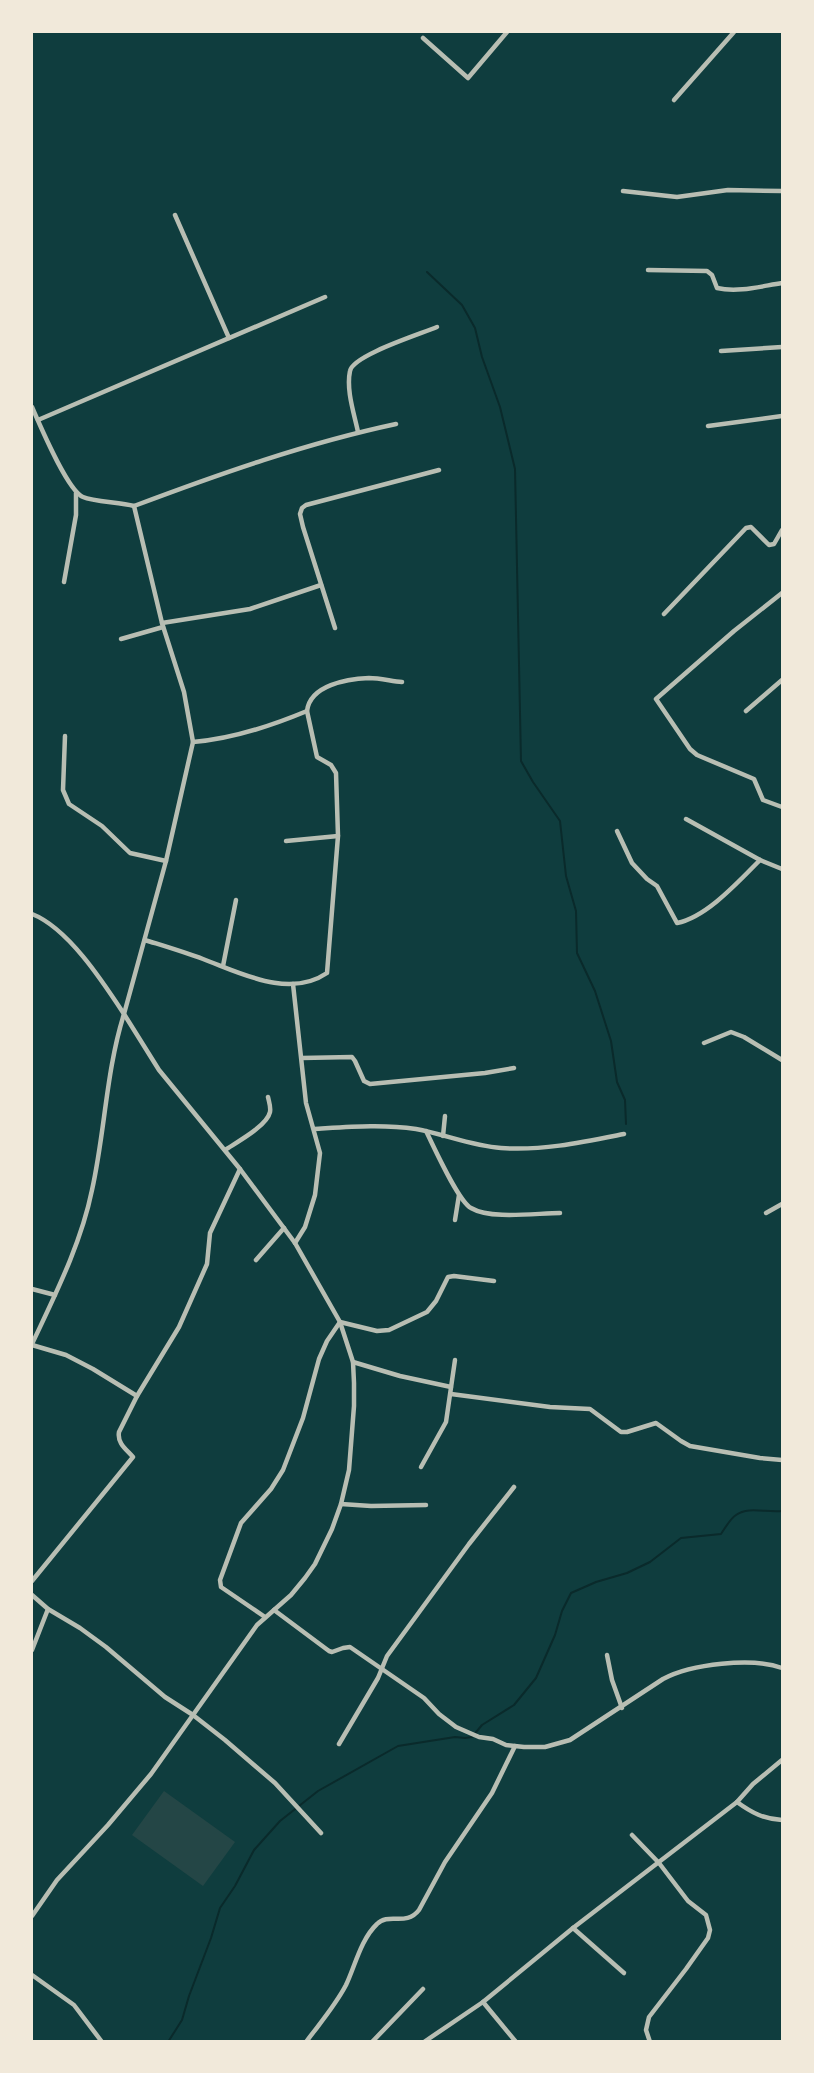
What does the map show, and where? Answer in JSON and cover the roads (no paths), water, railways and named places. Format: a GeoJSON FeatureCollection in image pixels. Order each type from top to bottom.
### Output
{"type":"FeatureCollection","features":[{"type":"Feature","properties":{"kind":"street"},"geometry":{"type":"LineString","coordinates":[[423,38],[468,78],[507,32]]}},
{"type":"Feature","properties":{"kind":"street"},"geometry":{"type":"LineString","coordinates":[[674,100],[734,32]]}},
{"type":"Feature","properties":{"kind":"street"},"geometry":{"type":"LineString","coordinates":[[623,191],[677,197],[728,190],[783,191]]}},
{"type":"Feature","properties":{"kind":"street"},"geometry":{"type":"LineString","coordinates":[[176,215],[229,338]]}},
{"type":"Feature","properties":{"kind":"street"},"geometry":{"type":"LineString","coordinates":[[648,270],[707,271],[712,275],[717,288],[721,289],[743,289],[783,283]]}},
{"type":"Feature","properties":{"kind":"street"},"geometry":{"type":"LineString","coordinates":[[38,420],[325,297]]}},
{"type":"Feature","properties":{"kind":"street"},"geometry":{"type":"LineString","coordinates":[[357,432],[349,388],[352,366],[371,353],[437,327]]}},
{"type":"Feature","properties":{"kind":"street"},"geometry":{"type":"LineString","coordinates":[[721,351],[783,347]]}},
{"type":"Feature","properties":{"kind":"street"},"geometry":{"type":"LineString","coordinates":[[32,407],[60,466],[76,492],[87,498],[134,506],[291,451],[357,432],[396,424]]}},
{"type":"Feature","properties":{"kind":"street"},"geometry":{"type":"LineString","coordinates":[[708,426],[783,416]]}},
{"type":"Feature","properties":{"kind":"street"},"geometry":{"type":"LineString","coordinates":[[334,628],[303,527],[300,514],[302,508],[306,505],[439,470]]}},
{"type":"Feature","properties":{"kind":"street"},"geometry":{"type":"LineString","coordinates":[[64,582],[76,515],[76,492]]}},
{"type":"Feature","properties":{"kind":"street"},"geometry":{"type":"LineString","coordinates":[[134,506],[163,625],[181,683],[193,742],[166,861],[124,1014],[108,1086],[89,1204],[55,1295],[32,1345],[66,1355],[137,1396]]}},
{"type":"Feature","properties":{"kind":"street"},"geometry":{"type":"LineString","coordinates":[[664,614],[746,528],[751,527],[769,545],[774,544],[783,530]]}},
{"type":"Feature","properties":{"kind":"street"},"geometry":{"type":"LineString","coordinates":[[121,639],[163,625],[250,609],[321,585]]}},
{"type":"Feature","properties":{"kind":"street"},"geometry":{"type":"LineString","coordinates":[[783,593],[734,631],[656,699],[690,749],[698,755],[754,779],[763,800],[783,807]]}},
{"type":"Feature","properties":{"kind":"street"},"geometry":{"type":"LineString","coordinates":[[145,940],[272,983],[293,984],[318,978],[329,970],[338,836],[335,770],[317,757],[307,711],[312,697],[334,684],[372,678],[402,682]]}},
{"type":"Feature","properties":{"kind":"street"},"geometry":{"type":"LineString","coordinates":[[746,711],[783,680]]}},
{"type":"Feature","properties":{"kind":"street"},"geometry":{"type":"LineString","coordinates":[[193,742],[260,729],[307,711]]}},
{"type":"Feature","properties":{"kind":"street"},"geometry":{"type":"LineString","coordinates":[[65,736],[63,789],[69,804],[102,826],[130,853],[166,861]]}},
{"type":"Feature","properties":{"kind":"street"},"geometry":{"type":"LineString","coordinates":[[686,819],[760,860],[783,869]]}},
{"type":"Feature","properties":{"kind":"street"},"geometry":{"type":"LineString","coordinates":[[617,831],[632,863],[657,886],[677,923],[706,909],[760,860]]}},
{"type":"Feature","properties":{"kind":"street"},"geometry":{"type":"LineString","coordinates":[[286,841],[338,836]]}},
{"type":"Feature","properties":{"kind":"street"},"geometry":{"type":"LineString","coordinates":[[223,966],[236,900]]}},
{"type":"Feature","properties":{"kind":"street"},"geometry":{"type":"LineString","coordinates":[[32,914],[61,932],[92,968],[159,1070],[240,1169],[295,1243],[340,1322],[353,1362],[354,1406],[349,1470],[341,1504],[315,1564],[291,1595],[257,1624],[145,1782],[57,1880],[32,1916]]}},
{"type":"Feature","properties":{"kind":"street"},"geometry":{"type":"LineString","coordinates":[[293,984],[306,1103],[320,1153],[315,1196],[304,1227],[295,1243]]}},
{"type":"Feature","properties":{"kind":"street"},"geometry":{"type":"LineString","coordinates":[[704,1043],[731,1032],[783,1060]]}},
{"type":"Feature","properties":{"kind":"street"},"geometry":{"type":"LineString","coordinates":[[302,1058],[352,1057],[364,1081],[370,1084],[514,1068]]}},
{"type":"Feature","properties":{"kind":"street"},"geometry":{"type":"LineString","coordinates":[[225,1150],[260,1126],[267,1118],[270,1107],[268,1097]]}},
{"type":"Feature","properties":{"kind":"street"},"geometry":{"type":"LineString","coordinates":[[443,1136],[445,1116]]}},
{"type":"Feature","properties":{"kind":"street"},"geometry":{"type":"LineString","coordinates":[[314,1129],[338,1126],[400,1127],[497,1148],[526,1149],[574,1144],[624,1134]]}},
{"type":"Feature","properties":{"kind":"street"},"geometry":{"type":"LineString","coordinates":[[426,1131],[459,1195],[472,1209],[491,1213],[560,1213]]}},
{"type":"Feature","properties":{"kind":"street"},"geometry":{"type":"LineString","coordinates":[[32,1581],[133,1457],[119,1441],[119,1432],[137,1396],[179,1327],[207,1264],[210,1233],[240,1169]]}},
{"type":"Feature","properties":{"kind":"street"},"geometry":{"type":"LineString","coordinates":[[454,1220],[459,1195]]}},
{"type":"Feature","properties":{"kind":"street"},"geometry":{"type":"LineString","coordinates":[[766,1213],[783,1204]]}},
{"type":"Feature","properties":{"kind":"street"},"geometry":{"type":"LineString","coordinates":[[256,1260],[284,1228]]}},
{"type":"Feature","properties":{"kind":"street"},"geometry":{"type":"LineString","coordinates":[[340,1322],[383,1332],[427,1312],[436,1301],[448,1277],[494,1281]]}},
{"type":"Feature","properties":{"kind":"street"},"geometry":{"type":"LineString","coordinates":[[32,1289],[55,1295]]}},
{"type":"Feature","properties":{"kind":"street"},"geometry":{"type":"LineString","coordinates":[[265,1617],[222,1587],[220,1580],[241,1523],[271,1489],[283,1470],[303,1418],[319,1359],[327,1341],[340,1322]]}},
{"type":"Feature","properties":{"kind":"street"},"geometry":{"type":"LineString","coordinates":[[421,1467],[446,1422],[455,1360]]}},
{"type":"Feature","properties":{"kind":"street"},"geometry":{"type":"LineString","coordinates":[[353,1362],[452,1388]]}},
{"type":"Feature","properties":{"kind":"street"},"geometry":{"type":"LineString","coordinates":[[451,1394],[550,1407],[590,1409],[621,1432],[656,1423],[690,1446],[783,1460]]}},
{"type":"Feature","properties":{"kind":"street"},"geometry":{"type":"LineString","coordinates":[[339,1744],[378,1678],[387,1656],[514,1487]]}},
{"type":"Feature","properties":{"kind":"street"},"geometry":{"type":"LineString","coordinates":[[341,1504],[426,1505]]}},
{"type":"Feature","properties":{"kind":"street"},"geometry":{"type":"LineString","coordinates":[[32,1595],[48,1609],[106,1647],[165,1697],[193,1715],[275,1783],[321,1833]]}},
{"type":"Feature","properties":{"kind":"street"},"geometry":{"type":"LineString","coordinates":[[32,1650],[48,1609]]}},
{"type":"Feature","properties":{"kind":"street"},"geometry":{"type":"LineString","coordinates":[[274,1610],[329,1651],[350,1647],[424,1698],[450,1723],[479,1737],[515,1746],[536,1748],[570,1740],[663,1680],[680,1672],[744,1662],[770,1664],[783,1668]]}},
{"type":"Feature","properties":{"kind":"street"},"geometry":{"type":"LineString","coordinates":[[607,1655],[612,1680],[622,1708]]}},
{"type":"Feature","properties":{"kind":"street"},"geometry":{"type":"LineString","coordinates":[[306,2042],[331,2010],[345,1986],[365,1940],[377,1923],[383,1920],[408,1919],[419,1910],[445,1862],[492,1793],[515,1746]]}},
{"type":"Feature","properties":{"kind":"street"},"geometry":{"type":"LineString","coordinates":[[424,2042],[483,2001],[573,1928],[737,1802],[753,1784],[783,1760]]}},
{"type":"Feature","properties":{"kind":"street"},"geometry":{"type":"LineString","coordinates":[[737,1802],[764,1818],[783,1820]]}},
{"type":"Feature","properties":{"kind":"street"},"geometry":{"type":"LineString","coordinates":[[632,1835],[659,1863],[687,1901],[706,1915],[710,1935],[668,1995],[649,2017],[646,2030],[650,2042]]}},
{"type":"Feature","properties":{"kind":"street"},"geometry":{"type":"LineString","coordinates":[[573,1928],[624,1973]]}},
{"type":"Feature","properties":{"kind":"street"},"geometry":{"type":"LineString","coordinates":[[32,1975],[74,2005],[102,2042]]}},
{"type":"Feature","properties":{"kind":"street"},"geometry":{"type":"LineString","coordinates":[[372,2042],[423,1989]]}},
{"type":"Feature","properties":{"kind":"street"},"geometry":{"type":"LineString","coordinates":[[483,2001],[516,2042]]}},
{"type":"Feature","properties":{"kind":"waterway"},"geometry":{"type":"LineString","coordinates":[[427,272],[462,305],[475,328],[482,357],[500,407],[515,469],[521,761],[560,821],[566,876],[576,911],[577,953],[595,991],[611,1041],[617,1082],[625,1100],[626,1124]]}},
{"type":"Feature","properties":{"kind":"waterway"},"geometry":{"type":"LineString","coordinates":[[168,2042],[182,2020],[220,1908],[235,1886],[254,1850],[280,1821],[318,1791],[398,1746],[455,1737],[472,1737],[482,1725],[514,1705],[536,1678],[571,1593],[596,1582],[627,1573],[650,1562],[681,1538],[721,1534],[732,1519],[741,1512],[782,1511]]}}]}
